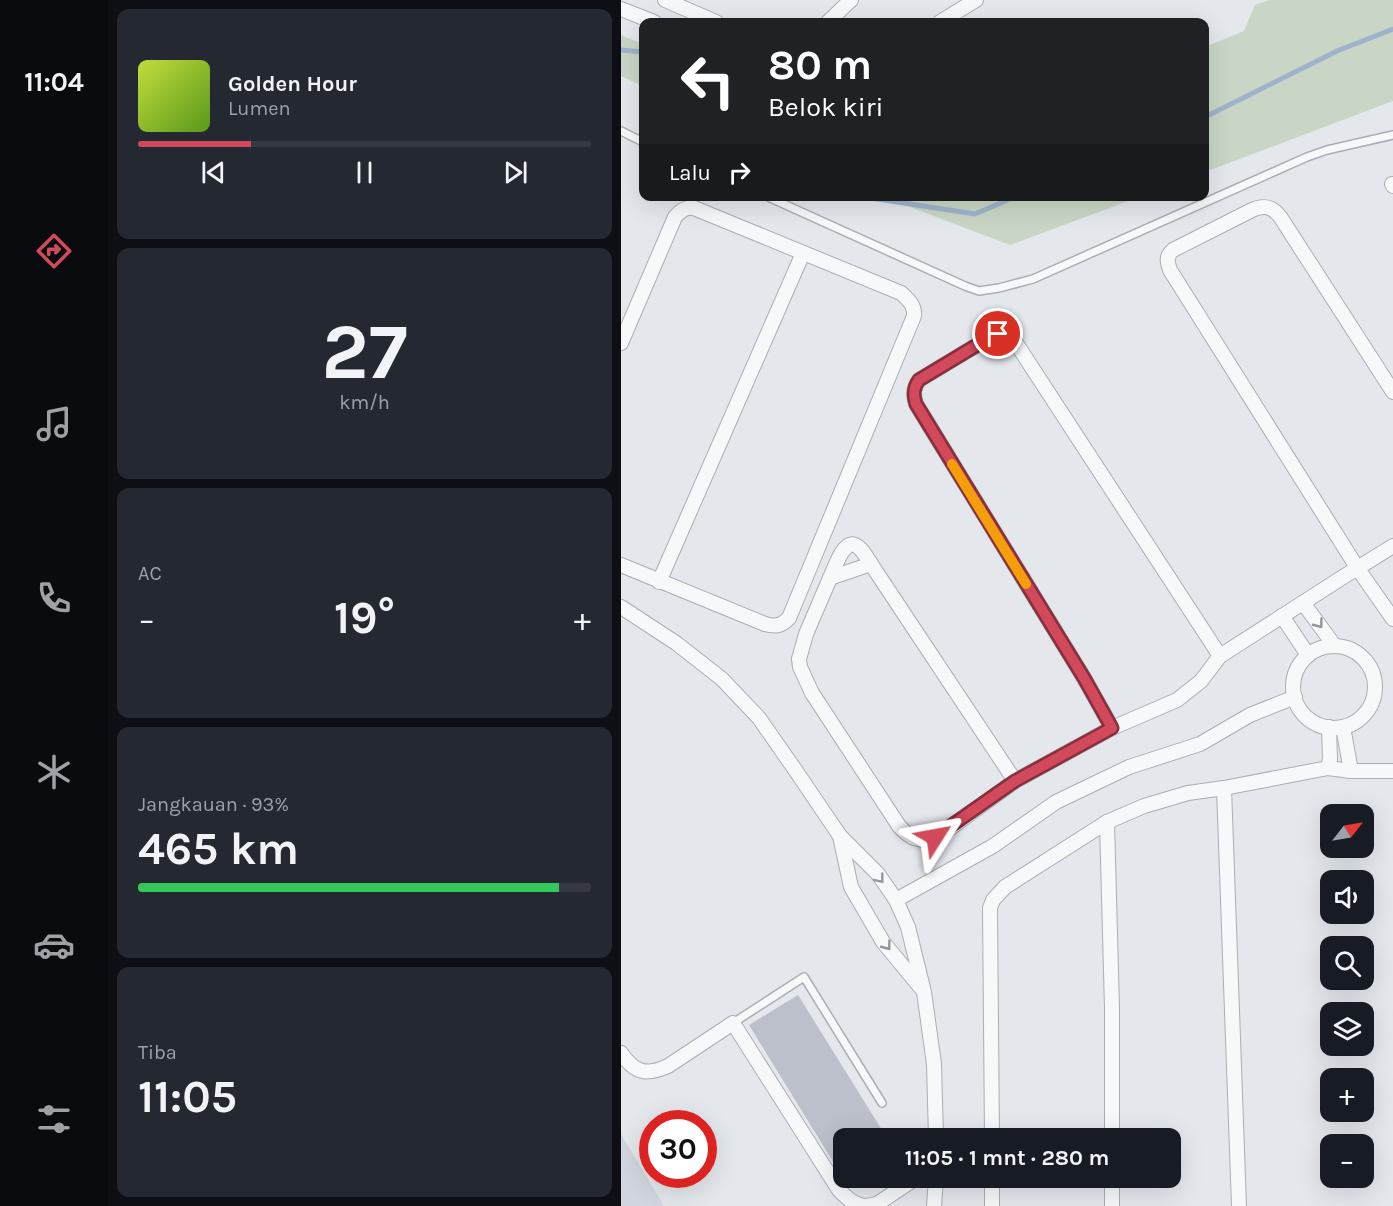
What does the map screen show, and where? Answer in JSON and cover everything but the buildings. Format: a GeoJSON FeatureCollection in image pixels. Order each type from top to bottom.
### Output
{"type":"FeatureCollection","features":[{"type":"Feature","properties":{"kind":"street"},"geometry":{"type":"LineString","coordinates":[[665,0],[707,18]]}},
{"type":"Feature","properties":{"kind":"street"},"geometry":{"type":"LineString","coordinates":[[947,18],[976,0]]}},
{"type":"Feature","properties":{"kind":"street"},"geometry":{"type":"LineString","coordinates":[[832,18],[848,1]]}},
{"type":"Feature","properties":{"kind":"street"},"geometry":{"type":"LineString","coordinates":[[621,9],[644,18]]}},
{"type":"Feature","properties":{"kind":"street"},"geometry":{"type":"LineString","coordinates":[[1393,392],[1274,210],[1264,206],[1252,210],[1169,254],[1167,259],[1170,270],[1358,569],[1393,620]]}},
{"type":"Feature","properties":{"kind":"street"},"geometry":{"type":"LineString","coordinates":[[621,343],[675,217],[685,208],[694,208],[901,293],[915,310],[789,618],[784,624],[777,627],[765,624],[621,565]]}},
{"type":"Feature","properties":{"kind":"street"},"geometry":{"type":"LineString","coordinates":[[659,582],[803,253]]}},
{"type":"Feature","properties":{"kind":"street"},"geometry":{"type":"LineString","coordinates":[[1112,728],[1084,678],[916,404],[914,392],[919,380],[992,336],[1005,335],[1014,340],[1220,656]]}},
{"type":"Feature","properties":{"kind":"street"},"geometry":{"type":"LineString","coordinates":[[1015,781],[871,564],[855,544],[847,546],[841,554],[806,634],[799,659],[800,667],[812,693],[899,826],[910,836],[918,840],[926,840],[935,837],[1015,781],[1112,728],[1177,700],[1201,681],[1220,656],[1393,546]]}},
{"type":"Feature","properties":{"kind":"street"},"geometry":{"type":"LineString","coordinates":[[830,578],[871,564]]}},
{"type":"Feature","properties":{"kind":"street"},"geometry":{"type":"LineString","coordinates":[[1303,603],[1334,645]]}},
{"type":"Feature","properties":{"kind":"street"},"geometry":{"type":"LineString","coordinates":[[621,607],[722,679],[759,718],[840,836],[878,874],[896,900],[908,927],[924,992],[934,1064],[936,1128]]}},
{"type":"Feature","properties":{"kind":"street"},"geometry":{"type":"LineString","coordinates":[[1282,616],[1308,655]]}},
{"type":"Feature","properties":{"kind":"street"},"geometry":{"type":"LineString","coordinates":[[1334,645],[1348,648],[1359,654],[1369,664],[1376,689],[1373,702],[1366,714],[1356,722],[1343,727],[1329,728],[1307,717],[1295,697],[1293,685],[1300,663],[1308,655],[1320,648],[1334,645]]}},
{"type":"Feature","properties":{"kind":"street"},"geometry":{"type":"LineString","coordinates":[[896,900],[993,846],[1056,802],[1129,767],[1200,744],[1250,715],[1295,697]]}},
{"type":"Feature","properties":{"kind":"street"},"geometry":{"type":"LineString","coordinates":[[1343,727],[1351,771]]}},
{"type":"Feature","properties":{"kind":"street"},"geometry":{"type":"LineString","coordinates":[[1328,768],[1329,728]]}},
{"type":"Feature","properties":{"kind":"street"},"geometry":{"type":"LineString","coordinates":[[991,1128],[990,909],[993,900],[1005,887],[1107,822],[1144,806],[1188,793],[1328,768],[1351,771],[1393,771]]}},
{"type":"Feature","properties":{"kind":"street"},"geometry":{"type":"LineString","coordinates":[[1224,788],[1239,1206]]}},
{"type":"Feature","properties":{"kind":"street"},"geometry":{"type":"LineString","coordinates":[[1107,822],[1112,1008],[1112,1128]]}},
{"type":"Feature","properties":{"kind":"street"},"geometry":{"type":"LineString","coordinates":[[840,836],[852,887],[883,942],[924,992]]}},
{"type":"Feature","properties":{"kind":"street"},"geometry":{"type":"LineString","coordinates":[[621,1053],[638,1070],[649,1073],[657,1071],[733,1023],[839,1190],[848,1200],[865,1206],[877,1204],[901,1188]]}},
{"type":"Feature","properties":{"kind":"street"},"geometry":{"type":"LineString","coordinates":[[934,1206],[935,1188]]}},
{"type":"Feature","properties":{"kind":"street"},"geometry":{"type":"LineString","coordinates":[[992,1188],[992,1206]]}},
{"type":"Feature","properties":{"kind":"street"},"geometry":{"type":"LineString","coordinates":[[1111,1206],[1112,1188]]}},
{"type":"Feature","properties":{"kind":"lane"},"geometry":{"type":"LineString","coordinates":[[621,131],[639,139]]}},
{"type":"Feature","properties":{"kind":"lane"},"geometry":{"type":"LineString","coordinates":[[1209,201],[1307,157],[1327,150],[1393,135]]}},
{"type":"Feature","properties":{"kind":"lane"},"geometry":{"type":"LineString","coordinates":[[777,201],[979,291],[1033,279],[1208,201]]}},
{"type":"Feature","properties":{"kind":"lane"},"geometry":{"type":"LineString","coordinates":[[733,1023],[804,977],[882,1103]]}},
{"type":"Feature","properties":{"kind":"shaded area"},"geometry":{"type":"Polygon","coordinates":[[[621,1134],[639,1164],[639,1188],[653,1188],[664,1206],[621,1206],[621,1134]]]}},
{"type":"Feature","properties":{"kind":"green space"},"geometry":{"type":"Polygon","coordinates":[[[1269,0],[1393,0],[1393,101],[1209,170],[1209,45],[1244,31],[1255,5],[1269,0]]]}},
{"type":"Feature","properties":{"kind":"green space"},"geometry":{"type":"Polygon","coordinates":[[[621,35],[639,42],[639,84],[621,76],[621,35]]]}},
{"type":"Feature","properties":{"kind":"green space"},"geometry":{"type":"Polygon","coordinates":[[[894,201],[1128,201],[1010,245],[894,201]]]}},
{"type":"Feature","properties":{"kind":"waterway"},"geometry":{"type":"LineString","coordinates":[[1209,115],[1337,51],[1393,29]]}},
{"type":"Feature","properties":{"kind":"waterway"},"geometry":{"type":"LineString","coordinates":[[621,50],[639,52]]}},
{"type":"Feature","properties":{"kind":"waterway"},"geometry":{"type":"LineString","coordinates":[[890,201],[975,214],[1005,201]]}},
{"type":"Feature","properties":{"kind":"slow traffic"},"geometry":{"type":"LineString","coordinates":[[952,464],[1026,584]]}},
{"type":"Feature","properties":{"kind":"route"},"geometry":{"type":"LineString","coordinates":[[935,837],[1015,781],[1112,728],[914,398],[915,385],[919,380],[998,334]]}}]}
